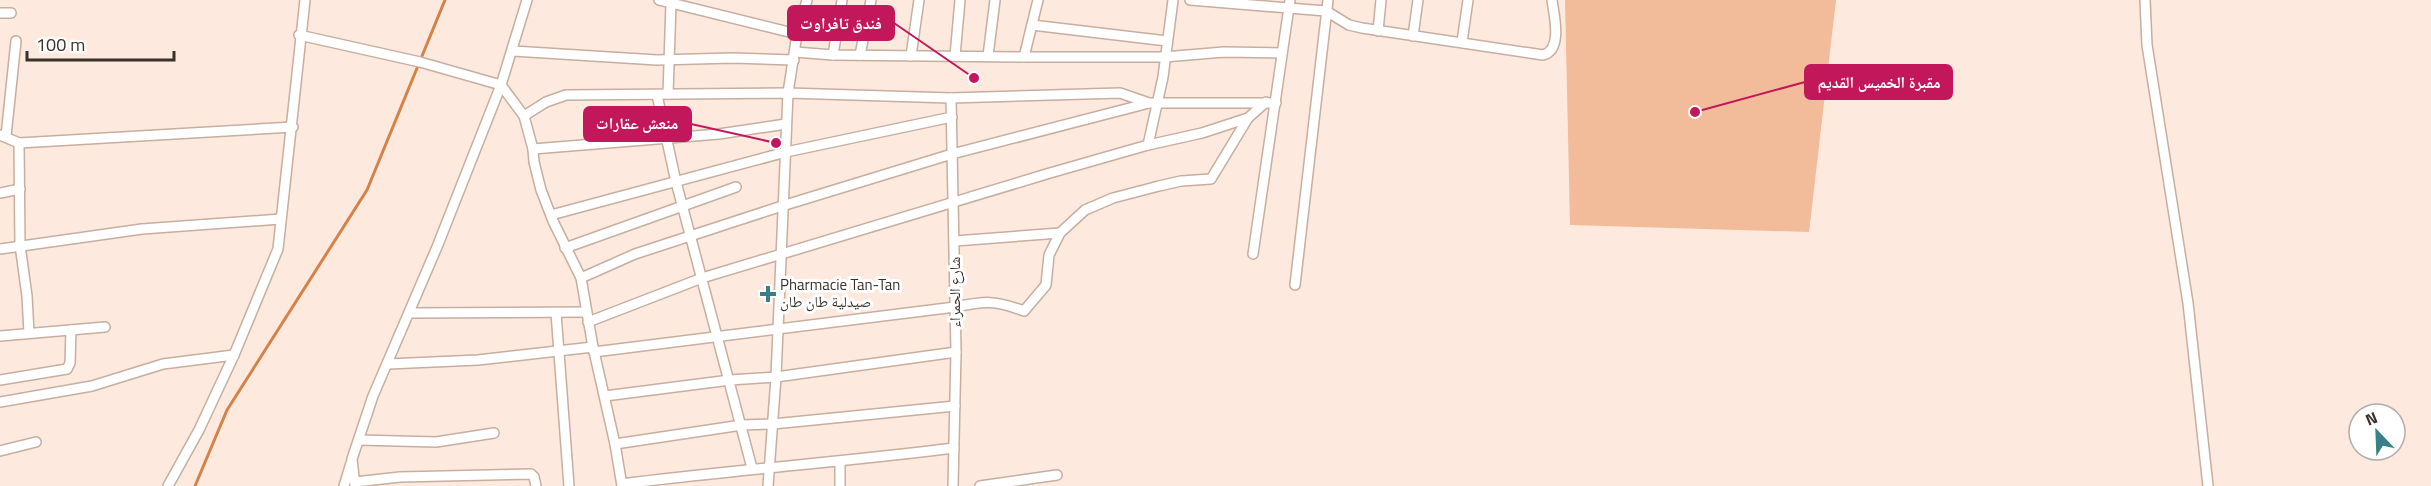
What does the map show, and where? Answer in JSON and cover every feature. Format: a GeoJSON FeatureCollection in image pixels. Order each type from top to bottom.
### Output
{"type":"FeatureCollection","features":[{"type":"Feature","properties":{"kind":"street"},"geometry":{"type":"LineString","coordinates":[[168,486],[199,430],[234,355],[278,249],[304,0]]}},
{"type":"Feature","properties":{"kind":"street"},"geometry":{"type":"LineString","coordinates":[[344,486],[373,396],[501,85],[527,0]]}},
{"type":"Feature","properties":{"kind":"street"},"geometry":{"type":"LineString","coordinates":[[659,0],[797,34]]}},
{"type":"Feature","properties":{"kind":"street"},"geometry":{"type":"LineString","coordinates":[[832,55],[842,0]]}},
{"type":"Feature","properties":{"kind":"street"},"geometry":{"type":"LineString","coordinates":[[860,55],[871,0]]}},
{"type":"Feature","properties":{"kind":"street"},"geometry":{"type":"LineString","coordinates":[[911,56],[919,0]]}},
{"type":"Feature","properties":{"kind":"street"},"geometry":{"type":"LineString","coordinates":[[955,56],[960,0]]}},
{"type":"Feature","properties":{"kind":"street"},"geometry":{"type":"LineString","coordinates":[[988,56],[995,0]]}},
{"type":"Feature","properties":{"kind":"street"},"geometry":{"type":"LineString","coordinates":[[1024,57],[1038,0]]}},
{"type":"Feature","properties":{"kind":"street"},"geometry":{"type":"LineString","coordinates":[[1148,145],[1153,103],[1164,57],[1173,0]]}},
{"type":"Feature","properties":{"kind":"street"},"geometry":{"type":"LineString","coordinates":[[1190,0],[1290,4],[1326,11],[1349,25],[1378,31],[1528,53],[1549,53],[1555,43],[1552,0]]}},
{"type":"Feature","properties":{"kind":"street"},"geometry":{"type":"LineString","coordinates":[[1295,285],[1328,0]]}},
{"type":"Feature","properties":{"kind":"street"},"geometry":{"type":"LineString","coordinates":[[1378,31],[1381,0]]}},
{"type":"Feature","properties":{"kind":"street"},"geometry":{"type":"LineString","coordinates":[[1413,36],[1418,0]]}},
{"type":"Feature","properties":{"kind":"street"},"geometry":{"type":"LineString","coordinates":[[1462,42],[1468,0]]}},
{"type":"Feature","properties":{"kind":"street"},"geometry":{"type":"LineString","coordinates":[[2145,0],[2147,45],[2188,303],[2208,486]]}},
{"type":"Feature","properties":{"kind":"street"},"geometry":{"type":"LineString","coordinates":[[768,486],[776,377],[788,93],[804,1]]}},
{"type":"Feature","properties":{"kind":"street"},"geometry":{"type":"LineString","coordinates":[[668,94],[671,3]]}},
{"type":"Feature","properties":{"kind":"street"},"geometry":{"type":"LineString","coordinates":[[1253,254],[1290,4]]}},
{"type":"Feature","properties":{"kind":"street"},"geometry":{"type":"LineString","coordinates":[[0,14],[11,13]]}},
{"type":"Feature","properties":{"kind":"street"},"geometry":{"type":"LineString","coordinates":[[1032,26],[1167,41]]}},
{"type":"Feature","properties":{"kind":"street"},"geometry":{"type":"LineString","coordinates":[[299,35],[420,62],[501,85],[524,116],[539,181],[550,215],[581,278],[593,349],[605,396],[622,485],[752,468],[840,462],[954,448]]}},
{"type":"Feature","properties":{"kind":"street"},"geometry":{"type":"LineString","coordinates":[[16,41],[3,136],[19,143],[292,128]]}},
{"type":"Feature","properties":{"kind":"street"},"geometry":{"type":"LineString","coordinates":[[513,51],[669,60],[832,55],[1164,57],[1224,52],[1281,53]]}},
{"type":"Feature","properties":{"kind":"street"},"geometry":{"type":"LineString","coordinates":[[524,116],[546,102],[566,95],[788,93],[951,98],[1120,93],[1153,103]]}},
{"type":"Feature","properties":{"kind":"street"},"geometry":{"type":"LineString","coordinates":[[657,95],[682,207],[752,468]]}},
{"type":"Feature","properties":{"kind":"street","name":"شارع الحمراء"},"geometry":{"type":"LineString","coordinates":[[951,98],[956,352],[953,486]]}},
{"type":"Feature","properties":{"kind":"street"},"geometry":{"type":"LineString","coordinates":[[388,364],[478,360],[717,337],[955,307],[984,301],[1001,303],[1024,311],[1046,285],[1049,255],[1060,233],[1085,210],[1113,198],[1181,181],[1211,179],[1248,118],[1266,102]]}},
{"type":"Feature","properties":{"kind":"street"},"geometry":{"type":"LineString","coordinates":[[581,278],[635,254],[782,206],[952,154],[1153,103],[1276,103]]}},
{"type":"Feature","properties":{"kind":"street"},"geometry":{"type":"LineString","coordinates":[[550,215],[786,152],[952,117]]}},
{"type":"Feature","properties":{"kind":"street"},"geometry":{"type":"LineString","coordinates":[[409,313],[556,313],[587,317],[702,278],[953,202],[1148,145],[1202,133],[1248,118]]}},
{"type":"Feature","properties":{"kind":"street"},"geometry":{"type":"LineString","coordinates":[[533,149],[719,134],[786,124]]}},
{"type":"Feature","properties":{"kind":"street"},"geometry":{"type":"LineString","coordinates":[[19,143],[18,207],[29,333]]}},
{"type":"Feature","properties":{"kind":"street"},"geometry":{"type":"LineString","coordinates":[[565,248],[736,187]]}},
{"type":"Feature","properties":{"kind":"street"},"geometry":{"type":"LineString","coordinates":[[0,193],[20,189]]}},
{"type":"Feature","properties":{"kind":"street"},"geometry":{"type":"LineString","coordinates":[[0,249],[142,229],[281,219]]}},
{"type":"Feature","properties":{"kind":"street"},"geometry":{"type":"LineString","coordinates":[[955,241],[1060,233]]}},
{"type":"Feature","properties":{"kind":"street"},"geometry":{"type":"LineString","coordinates":[[556,313],[569,486]]}},
{"type":"Feature","properties":{"kind":"street"},"geometry":{"type":"LineString","coordinates":[[0,336],[105,327]]}},
{"type":"Feature","properties":{"kind":"street"},"geometry":{"type":"LineString","coordinates":[[0,380],[67,369],[70,363],[71,330]]}},
{"type":"Feature","properties":{"kind":"street"},"geometry":{"type":"LineString","coordinates":[[605,396],[730,380],[776,377],[956,352]]}},
{"type":"Feature","properties":{"kind":"street"},"geometry":{"type":"LineString","coordinates":[[0,402],[92,386],[163,364],[234,355]]}},
{"type":"Feature","properties":{"kind":"street"},"geometry":{"type":"LineString","coordinates":[[615,444],[742,425],[955,406]]}},
{"type":"Feature","properties":{"kind":"street"},"geometry":{"type":"LineString","coordinates":[[359,440],[436,442],[494,433]]}},
{"type":"Feature","properties":{"kind":"street"},"geometry":{"type":"LineString","coordinates":[[0,450],[36,442]]}},
{"type":"Feature","properties":{"kind":"street"},"geometry":{"type":"LineString","coordinates":[[352,459],[355,484],[400,477],[531,474],[536,486]]}},
{"type":"Feature","properties":{"kind":"street"},"geometry":{"type":"LineString","coordinates":[[840,462],[840,486]]}},
{"type":"Feature","properties":{"kind":"street"},"geometry":{"type":"LineString","coordinates":[[980,486],[1057,475]]}},
{"type":"Feature","properties":{"kind":"shaded area"},"geometry":{"type":"Polygon","coordinates":[[[1565,0],[1836,0],[1809,232],[1570,225],[1565,0]]]}},
{"type":"Feature","properties":{"kind":"waterway"},"geometry":{"type":"LineString","coordinates":[[195,486],[227,410],[367,190],[445,0]]}},
{"type":"Feature","properties":{"kind":"place","name":"فندق تافراوت"},"geometry":{"type":"Point","coordinates":[974,78]}},
{"type":"Feature","properties":{"kind":"place","name":"مقبرة الخميس القديم"},"geometry":{"type":"Point","coordinates":[1695,112]}},
{"type":"Feature","properties":{"kind":"place","name":"منعش عقارات"},"geometry":{"type":"Point","coordinates":[776,143]}},
{"type":"Feature","properties":{"kind":"place","name":"Pharmacie Tan-Tan صيدلية طان طان"},"geometry":{"type":"Point","coordinates":[768,294]}}]}
